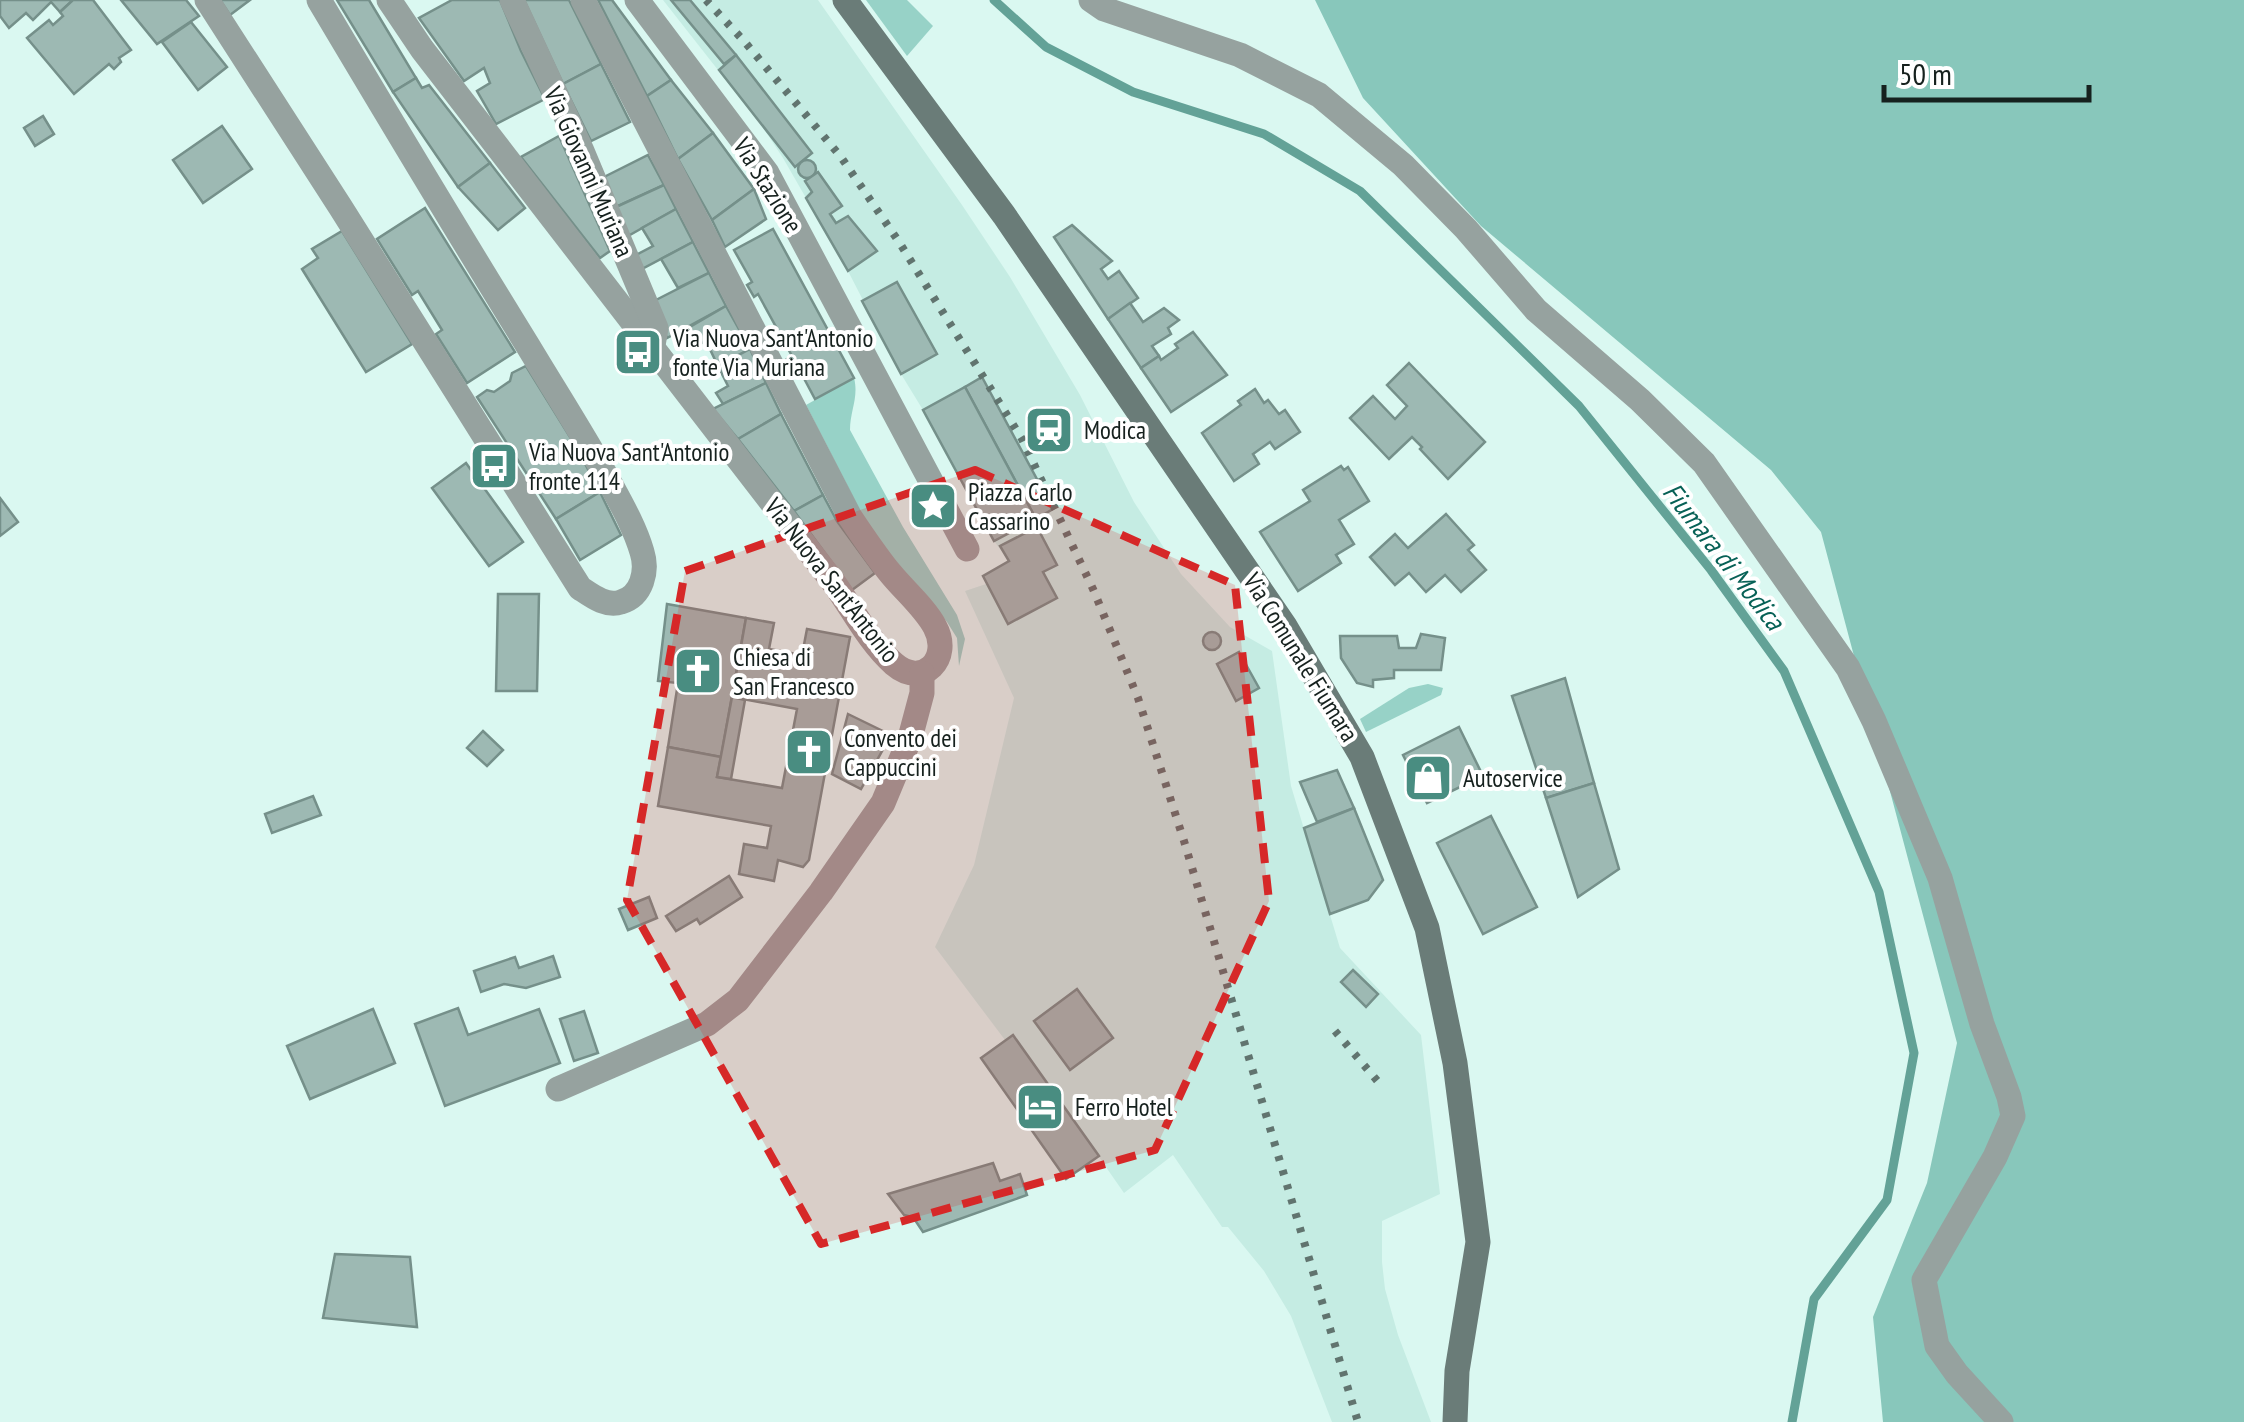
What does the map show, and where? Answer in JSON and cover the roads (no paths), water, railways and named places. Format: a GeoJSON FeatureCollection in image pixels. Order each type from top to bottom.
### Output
{"type":"FeatureCollection","features":[{"type":"Feature","properties":{"kind":"street"},"geometry":{"type":"LineString","coordinates":[[206,0],[580,588],[616,605],[630,599],[644,574],[643,555],[628,518],[593,453],[319,0]]}},
{"type":"Feature","properties":{"kind":"street","name":"Via Nuova Sant'Antonio"},"geometry":{"type":"LineString","coordinates":[[389,0],[422,49],[653,346],[882,652],[908,672],[922,673],[940,656],[935,626],[885,567],[850,517],[583,0]]}},
{"type":"Feature","properties":{"kind":"street","name":"Via Giovanni Muriana"},"geometry":{"type":"LineString","coordinates":[[512,0],[582,151],[656,328],[653,346]]}},
{"type":"Feature","properties":{"kind":"street","name":"Via Stazione"},"geometry":{"type":"LineString","coordinates":[[638,0],[768,174],[967,548]]}},
{"type":"Feature","properties":{"kind":"street","name":"Via Comunale Fiumara"},"geometry":{"type":"LineString","coordinates":[[845,0],[1004,215],[1286,626],[1362,758],[1427,928],[1455,1062],[1478,1242],[1457,1371],[1455,1422]]}},
{"type":"Feature","properties":{"kind":"street"},"geometry":{"type":"LineString","coordinates":[[1091,0],[1104,10],[1240,56],[1319,94],[1403,165],[1466,229],[1536,310],[1640,400],[1704,462],[1848,668],[1940,878],[1982,1024],[2009,1097],[2012,1116],[1995,1157],[1924,1280],[1937,1346],[2002,1422]]}},
{"type":"Feature","properties":{"kind":"street"},"geometry":{"type":"LineString","coordinates":[[558,1089],[707,1024],[738,1000],[821,892],[883,802],[910,738],[922,693],[922,673]]}},
{"type":"Feature","properties":{"kind":"waterway","name":"Fiumara di Modica"},"geometry":{"type":"LineString","coordinates":[[994,0],[1046,47],[1133,92],[1264,134],[1360,191],[1579,406],[1711,570],[1784,671],[1879,892],[1914,1053],[1887,1200],[1814,1299],[1792,1422]]}},
{"type":"Feature","properties":{"kind":"railway"},"geometry":{"type":"LineString","coordinates":[[706,0],[841,157],[899,242],[1022,439],[1093,589],[1138,698],[1184,841],[1358,1422]]}},
{"type":"Feature","properties":{"kind":"railway"},"geometry":{"type":"LineString","coordinates":[[1335,1031],[1380,1084]]}},
{"type":"Feature","properties":{"kind":"place","name":"Via Nuova Sant'Antonio fonte Via Muriana"},"geometry":{"type":"Point","coordinates":[638,352]}},
{"type":"Feature","properties":{"kind":"place","name":"Modica"},"geometry":{"type":"Point","coordinates":[1049,430]}},
{"type":"Feature","properties":{"kind":"place","name":"Via Nuova Sant'Antonio fronte 114"},"geometry":{"type":"Point","coordinates":[494,466]}},
{"type":"Feature","properties":{"kind":"place","name":"Piazza Carlo Cassarino"},"geometry":{"type":"Point","coordinates":[933,506]}},
{"type":"Feature","properties":{"kind":"place","name":"Chiesa di San Francesco"},"geometry":{"type":"Point","coordinates":[698,671]}},
{"type":"Feature","properties":{"kind":"place","name":"Convento dei Cappuccini"},"geometry":{"type":"Point","coordinates":[809,752]}},
{"type":"Feature","properties":{"kind":"place","name":"Autoservice"},"geometry":{"type":"Point","coordinates":[1428,778]}},
{"type":"Feature","properties":{"kind":"place","name":"Ferro Hotel"},"geometry":{"type":"Point","coordinates":[1040,1107]}}]}
